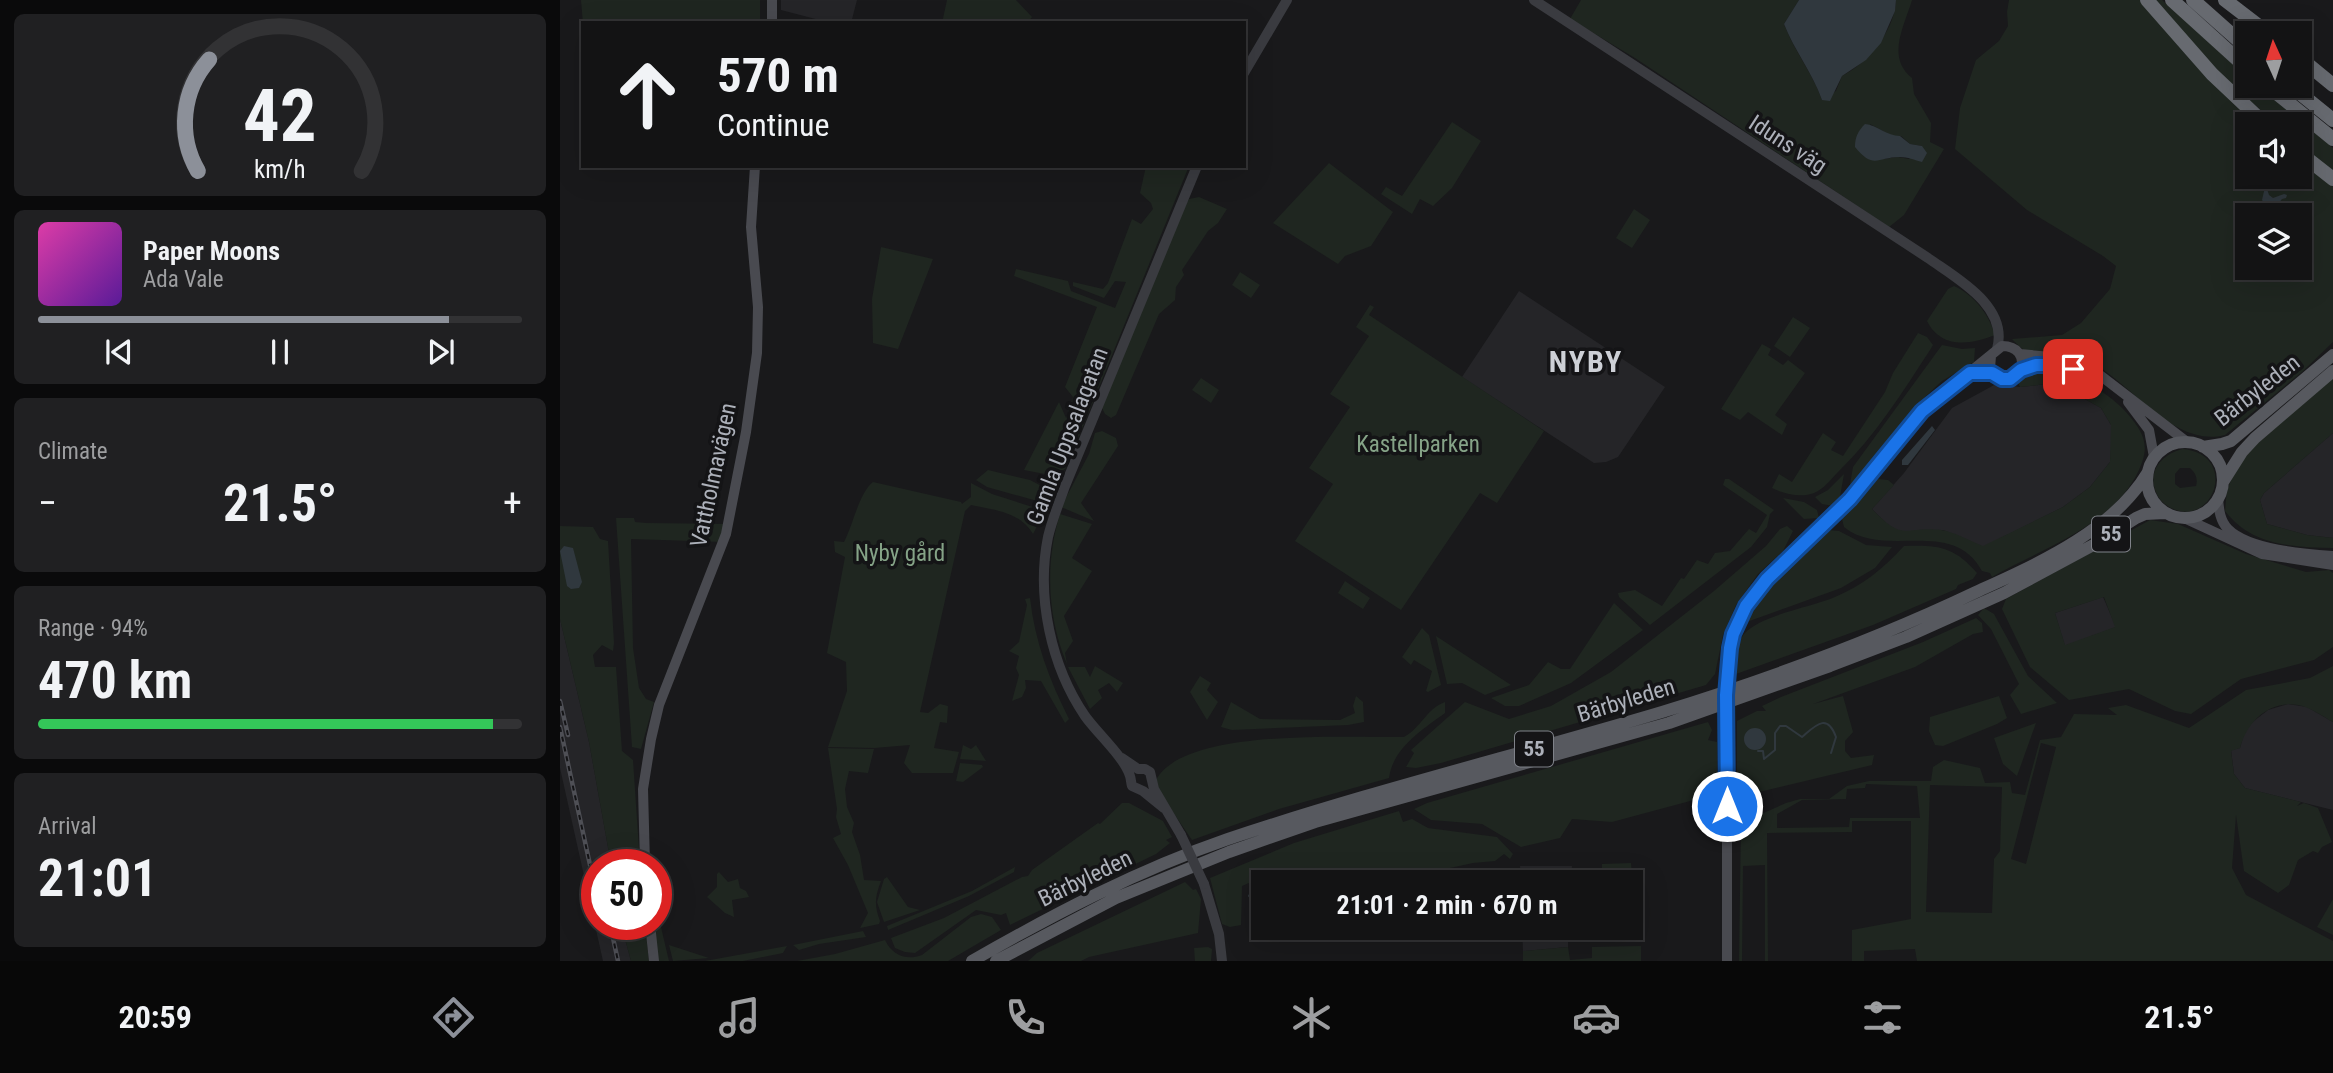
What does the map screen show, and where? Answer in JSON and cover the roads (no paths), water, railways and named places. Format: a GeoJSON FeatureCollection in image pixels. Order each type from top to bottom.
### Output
{"type":"FeatureCollection","features":[{"type":"Feature","properties":{"kind":"highway"},"geometry":{"type":"LineString","coordinates":[[2147,0],[2212,74],[2252,112]]}},
{"type":"Feature","properties":{"kind":"highway"},"geometry":{"type":"LineString","coordinates":[[2172,0],[2235,57]]}},
{"type":"Feature","properties":{"kind":"highway"},"geometry":{"type":"LineString","coordinates":[[2193,0],[2235,37]]}},
{"type":"Feature","properties":{"kind":"highway"},"geometry":{"type":"LineString","coordinates":[[2225,0],[2252,21]]}},
{"type":"Feature","properties":{"kind":"highway"},"geometry":{"type":"LineString","coordinates":[[2312,68],[2333,85]]}},
{"type":"Feature","properties":{"kind":"highway"},"geometry":{"type":"LineString","coordinates":[[2283,98],[2333,139]]}},
{"type":"Feature","properties":{"kind":"highway"},"geometry":{"type":"LineString","coordinates":[[2306,98],[2333,120]]}},
{"type":"Feature","properties":{"kind":"highway"},"geometry":{"type":"LineString","coordinates":[[2312,162],[2333,179]]}},
{"type":"Feature","properties":{"kind":"main road"},"geometry":{"type":"LineString","coordinates":[[772,0],[772,21]]}},
{"type":"Feature","properties":{"kind":"main road","name":"Vattholmavägen"},"geometry":{"type":"LineString","coordinates":[[645,849],[643,801],[651,739],[659,705],[726,534],[746,432],[757,353],[758,307],[751,227],[755,168]]}},
{"type":"Feature","properties":{"kind":"main road"},"geometry":{"type":"LineString","coordinates":[[1995,348],[2061,358],[2092,369],[2186,442],[2203,447],[2218,461],[2223,482],[2218,499],[2222,521],[2230,531],[2242,538],[2288,551],[2333,556]]}},
{"type":"Feature","properties":{"kind":"main road"},"geometry":{"type":"LineString","coordinates":[[1992,373],[1989,362],[1995,348]]}},
{"type":"Feature","properties":{"kind":"main road"},"geometry":{"type":"LineString","coordinates":[[1727,961],[1728,663],[1733,634],[1746,606],[1767,579],[1850,499],[1922,411],[1970,373],[1995,348]]}},
{"type":"Feature","properties":{"kind":"main road"},"geometry":{"type":"LineString","coordinates":[[2015,350],[2023,364],[2021,370]]}},
{"type":"Feature","properties":{"kind":"main road","name":"Bärbyleden"},"geometry":{"type":"LineString","coordinates":[[2203,447],[2231,440],[2333,355]]}},
{"type":"Feature","properties":{"kind":"main road"},"geometry":{"type":"LineString","coordinates":[[1970,373],[1992,373],[2002,379],[2010,379],[2021,370],[2036,365],[2053,365],[2073,369],[2099,380],[2127,401],[2143,420],[2149,429],[2154,457]]}},
{"type":"Feature","properties":{"kind":"main road","name":"Bärbyleden"},"geometry":{"type":"LineString","coordinates":[[2223,482],[2242,452],[2255,438],[2333,372]]}},
{"type":"Feature","properties":{"kind":"main road"},"geometry":{"type":"LineString","coordinates":[[2186,442],[2168,446],[2154,457],[2148,472],[2150,495],[2165,513],[2184,518],[2262,554],[2333,565]]}},
{"type":"Feature","properties":{"kind":"main road","name":"Bärbyleden"},"geometry":{"type":"LineString","coordinates":[[972,961],[1112,886],[1174,859],[1314,811],[1664,711],[1825,656],[1901,626],[2001,581],[2093,529],[2128,501],[2148,472]]}},
{"type":"Feature","properties":{"kind":"main road"},"geometry":{"type":"LineString","coordinates":[[2184,518],[2203,513],[2218,499]]}},
{"type":"Feature","properties":{"kind":"main road","name":"Bärbyleden"},"geometry":{"type":"LineString","coordinates":[[996,961],[1116,898],[1229,852],[1315,822],[1668,723],[1906,637],[2004,593],[2098,543],[2136,518],[2145,514],[2165,513]]}},
{"type":"Feature","properties":{"kind":"main road"},"geometry":{"type":"LineString","coordinates":[[652,940],[654,961]]}},
{"type":"Feature","properties":{"kind":"street"},"geometry":{"type":"LineString","coordinates":[[1246,70],[1287,0]]}},
{"type":"Feature","properties":{"kind":"street","name":"Iduns väg"},"geometry":{"type":"LineString","coordinates":[[1534,0],[1975,292],[1993,314],[1998,326],[1995,348]]}},
{"type":"Feature","properties":{"kind":"street","name":"Gamla Uppsalagatan"},"geometry":{"type":"LineString","coordinates":[[1134,773],[1100,737],[1066,681],[1046,612],[1049,536],[1092,417],[1196,168]]}},
{"type":"Feature","properties":{"kind":"street"},"geometry":{"type":"LineString","coordinates":[[1998,326],[2015,350]]}},
{"type":"Feature","properties":{"kind":"street"},"geometry":{"type":"LineString","coordinates":[[1164,808],[1143,791],[1132,786],[1134,773],[1149,771],[1164,808],[1181,835],[1204,884],[1219,934],[1222,961]]}},
{"type":"Feature","properties":{"kind":"street"},"geometry":{"type":"LineString","coordinates":[[1143,791],[1149,789],[1153,782]]}},
{"type":"Feature","properties":{"kind":"waterway"},"geometry":{"type":"LineString","coordinates":[[1758,751],[1763,751],[1764,759],[1775,750],[1775,733],[1780,726],[1786,726],[1802,737],[1820,723],[1825,723],[1836,737],[1831,753]]}},
{"type":"Feature","properties":{"kind":"railway"},"geometry":{"type":"LineString","coordinates":[[560,701],[568,735]]}},
{"type":"Feature","properties":{"kind":"railway"},"geometry":{"type":"LineString","coordinates":[[560,727],[587,849]]}},
{"type":"Feature","properties":{"kind":"railway"},"geometry":{"type":"LineString","coordinates":[[613,940],[618,961]]}},
{"type":"Feature","properties":{"kind":"district","name":"NYBY"},"geometry":{"type":"Point","coordinates":[1586,362]}},
{"type":"Feature","properties":{"kind":"park label","name":"Kastellparken"},"geometry":{"type":"Point","coordinates":[1418,444]}},
{"type":"Feature","properties":{"kind":"park label","name":"Nyby gård"},"geometry":{"type":"Point","coordinates":[900,553]}}]}
